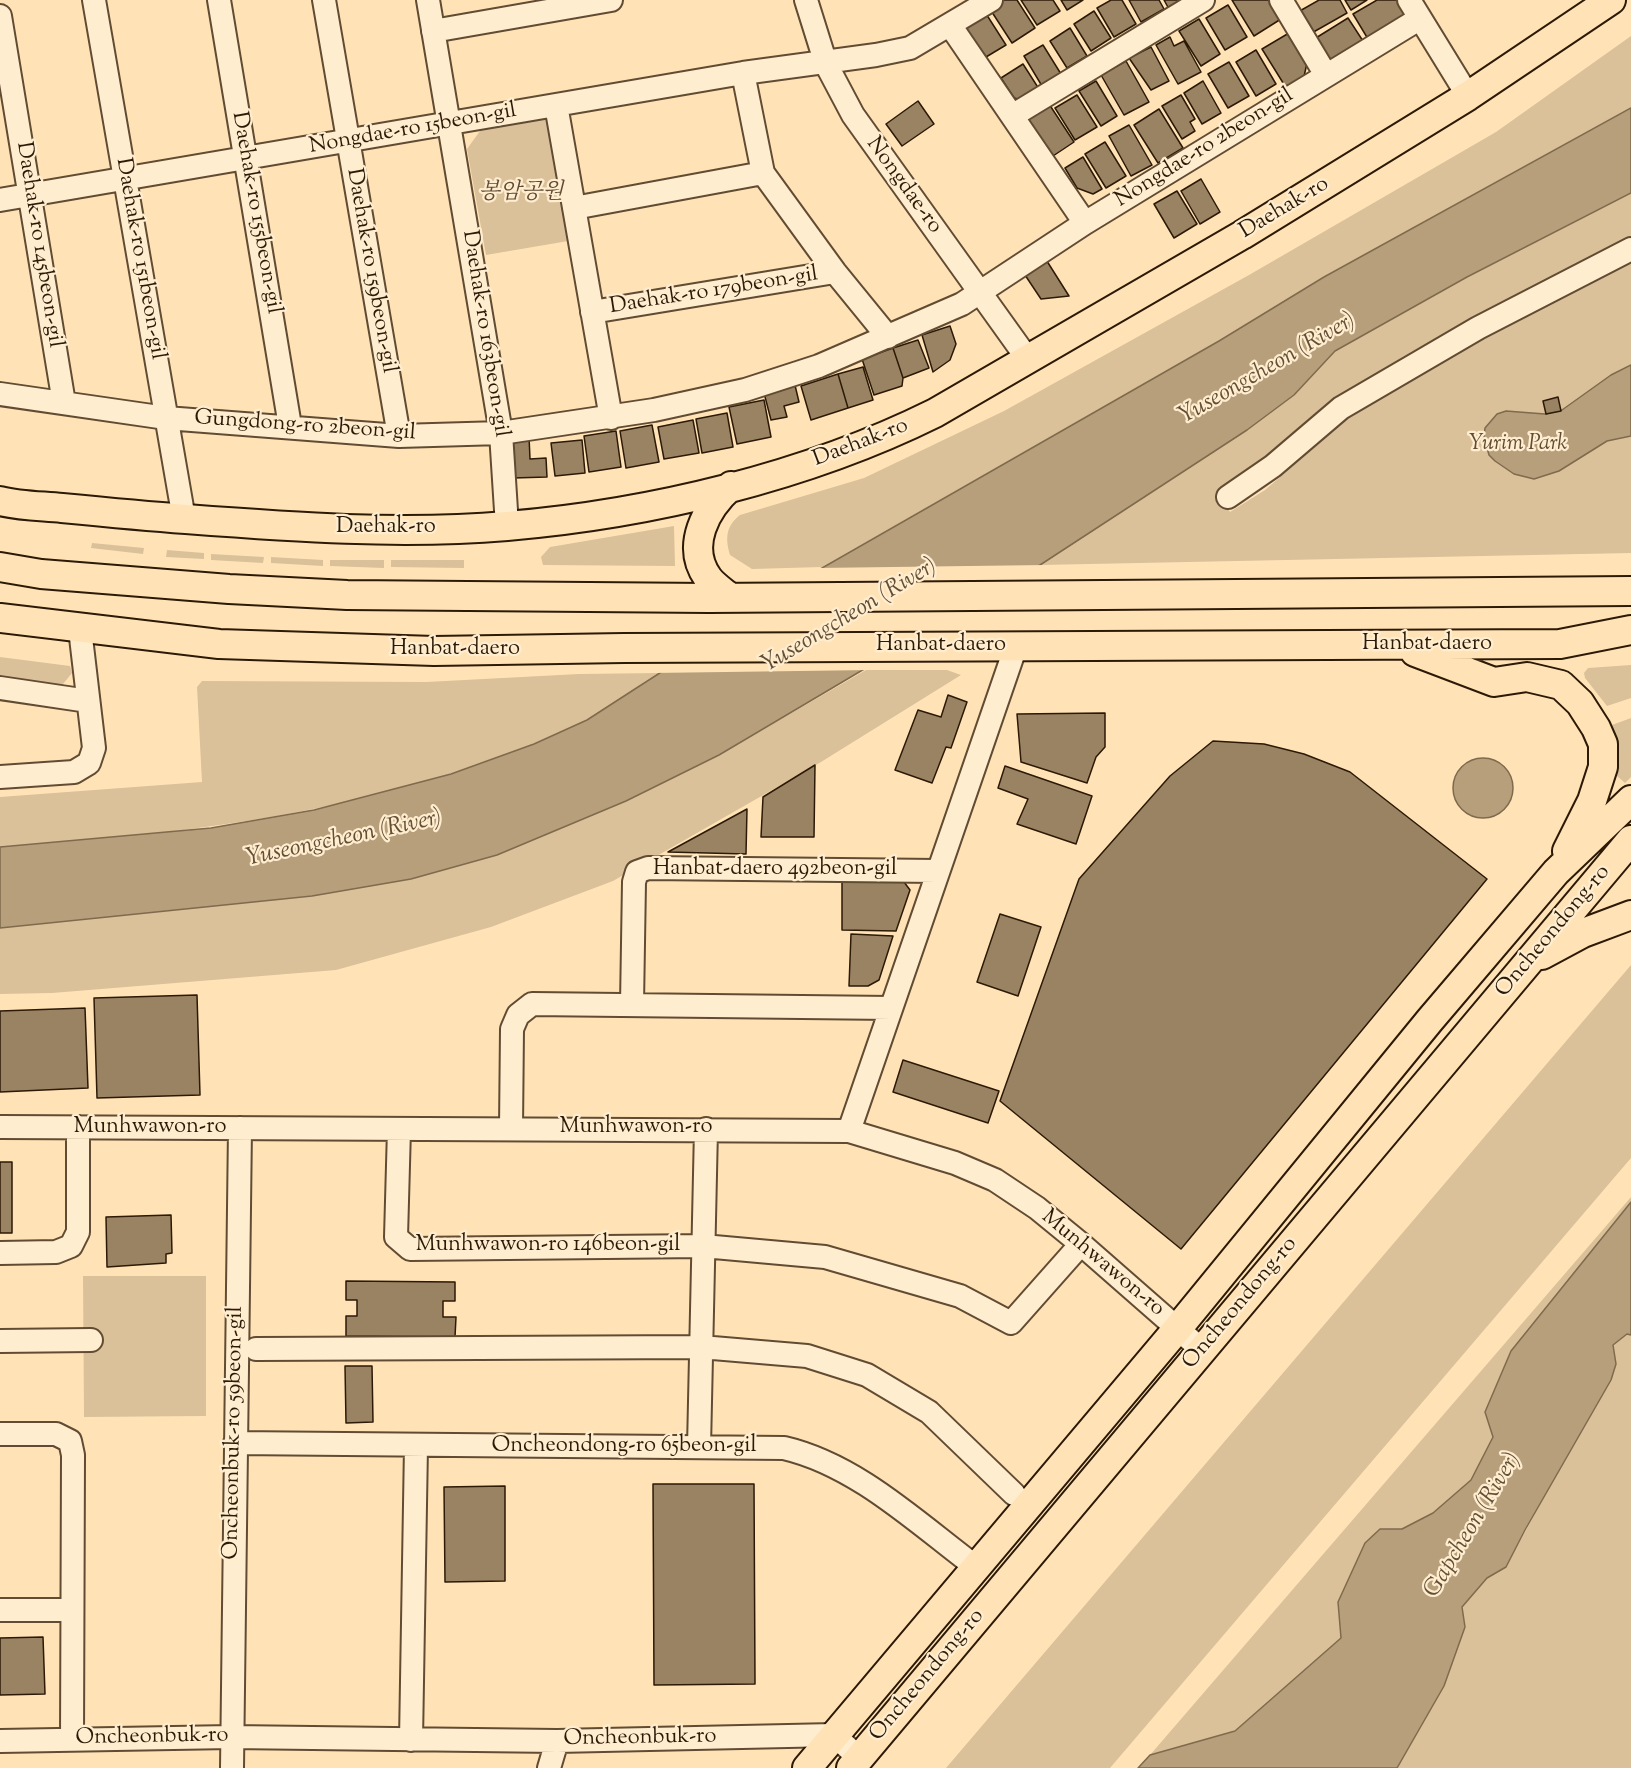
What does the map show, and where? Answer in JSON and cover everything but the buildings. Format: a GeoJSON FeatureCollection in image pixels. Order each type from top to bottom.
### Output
{"type":"FeatureCollection","features":[{"type":"Feature","properties":{"kind":"main road","name":"Daehak-ro"},"geometry":{"type":"LineString","coordinates":[[0,501],[184,519],[297,527],[507,526],[633,507],[757,480],[833,456],[897,432],[935,413],[1242,236],[1468,96],[1611,0]]}},
{"type":"Feature","properties":{"kind":"main road"},"geometry":{"type":"LineString","coordinates":[[720,595],[701,565],[698,537],[705,516],[718,497],[731,486]]}},
{"type":"Feature","properties":{"kind":"main road"},"geometry":{"type":"LineString","coordinates":[[0,567],[42,573],[218,588],[347,595],[1066,597],[1631,591]]}},
{"type":"Feature","properties":{"kind":"main road","name":"Hanbat-daero"},"geometry":{"type":"LineString","coordinates":[[0,618],[219,644],[434,651],[624,648],[1560,644],[1631,630]]}},
{"type":"Feature","properties":{"kind":"main road"},"geometry":{"type":"LineString","coordinates":[[1397,645],[1494,682],[1527,677],[1561,685],[1580,703],[1603,744],[1603,767],[1592,801],[1556,872]]}},
{"type":"Feature","properties":{"kind":"main road"},"geometry":{"type":"LineString","coordinates":[[1556,872],[1631,800]]}},
{"type":"Feature","properties":{"kind":"main road","name":"Oncheondong-ro"},"geometry":{"type":"LineString","coordinates":[[855,1763],[1631,840]]}},
{"type":"Feature","properties":{"kind":"main road","name":"Oncheondong-ro"},"geometry":{"type":"LineString","coordinates":[[807,1768],[1178,1328],[1430,1020],[1556,872]]}},
{"type":"Feature","properties":{"kind":"main road"},"geometry":{"type":"LineString","coordinates":[[1529,961],[1583,933],[1631,915]]}},
{"type":"Feature","properties":{"kind":"street","name":"Daehak-ro 151beon-gil"},"geometry":{"type":"LineString","coordinates":[[94,0],[184,519]]}},
{"type":"Feature","properties":{"kind":"street","name":"Daehak-ro 155beon-gil"},"geometry":{"type":"LineString","coordinates":[[219,0],[291,426]]}},
{"type":"Feature","properties":{"kind":"street","name":"Daehak-ro 159beon-gil"},"geometry":{"type":"LineString","coordinates":[[324,0],[399,436]]}},
{"type":"Feature","properties":{"kind":"street","name":"Daehak-ro 163beon-gil"},"geometry":{"type":"LineString","coordinates":[[428,0],[501,433],[507,526]]}},
{"type":"Feature","properties":{"kind":"street"},"geometry":{"type":"LineString","coordinates":[[433,31],[611,0]]}},
{"type":"Feature","properties":{"kind":"street","name":"Nongdae-ro"},"geometry":{"type":"LineString","coordinates":[[806,0],[826,64],[859,124],[1027,358]]}},
{"type":"Feature","properties":{"kind":"street","name":"Nongdae-ro 15beon-gil"},"geometry":{"type":"LineString","coordinates":[[0,200],[743,73],[809,64],[826,64],[910,48],[992,0]]}},
{"type":"Feature","properties":{"kind":"street"},"geometry":{"type":"LineString","coordinates":[[1012,116],[1203,0]]}},
{"type":"Feature","properties":{"kind":"street"},"geometry":{"type":"LineString","coordinates":[[1281,0],[1326,75]]}},
{"type":"Feature","properties":{"kind":"street"},"geometry":{"type":"LineString","coordinates":[[1414,10],[1468,96]]}},
{"type":"Feature","properties":{"kind":"street","name":"Nongdae-ro 2beon-gil"},"geometry":{"type":"LineString","coordinates":[[980,291],[1085,223],[1326,75],[1414,10]]}},
{"type":"Feature","properties":{"kind":"street","name":"Daehak-ro 145beon-gil"},"geometry":{"type":"LineString","coordinates":[[0,16],[64,403]]}},
{"type":"Feature","properties":{"kind":"street"},"geometry":{"type":"LineString","coordinates":[[950,25],[1085,223]]}},
{"type":"Feature","properties":{"kind":"street","name":"Daehak-ro 179beon-gil"},"geometry":{"type":"LineString","coordinates":[[743,73],[763,173],[835,272],[888,337]]}},
{"type":"Feature","properties":{"kind":"street"},"geometry":{"type":"LineString","coordinates":[[556,105],[611,418]]}},
{"type":"Feature","properties":{"kind":"street"},"geometry":{"type":"LineString","coordinates":[[574,208],[763,173]]}},
{"type":"Feature","properties":{"kind":"street"},"geometry":{"type":"LineString","coordinates":[[1228,497],[1273,466],[1341,408],[1478,327],[1631,249]]}},
{"type":"Feature","properties":{"kind":"street","name":"Daehak-ro 179beon-gil"},"geometry":{"type":"LineString","coordinates":[[592,312],[835,272]]}},
{"type":"Feature","properties":{"kind":"street","name":"Gungdong-ro 2beon-gil"},"geometry":{"type":"LineString","coordinates":[[0,394],[166,418],[399,436],[501,433],[611,418],[745,390],[819,366],[888,337],[962,304],[980,291]]}},
{"type":"Feature","properties":{"kind":"street"},"geometry":{"type":"LineString","coordinates":[[0,777],[74,772],[89,763],[94,748],[80,629]]}},
{"type":"Feature","properties":{"kind":"street"},"geometry":{"type":"LineString","coordinates":[[849,1131],[1016,646]]}},
{"type":"Feature","properties":{"kind":"street"},"geometry":{"type":"LineString","coordinates":[[0,688],[88,701]]}},
{"type":"Feature","properties":{"kind":"street","name":"Hanbat-daero 492beon-gil"},"geometry":{"type":"LineString","coordinates":[[632,1004],[634,882],[637,872],[648,868],[937,871]]}},
{"type":"Feature","properties":{"kind":"street"},"geometry":{"type":"LineString","coordinates":[[511,1128],[512,1029],[518,1015],[532,1004],[891,1008]]}},
{"type":"Feature","properties":{"kind":"street","name":"Munhwawon-ro"},"geometry":{"type":"LineString","coordinates":[[0,1127],[849,1131],[955,1163],[994,1180],[1037,1208],[1202,1350]]}},
{"type":"Feature","properties":{"kind":"street"},"geometry":{"type":"LineString","coordinates":[[0,1253],[56,1252],[71,1246],[78,1232],[78,1127]]}},
{"type":"Feature","properties":{"kind":"street","name":"Oncheonbuk-ro 59beon-gil"},"geometry":{"type":"LineString","coordinates":[[232,1768],[240,1128]]}},
{"type":"Feature","properties":{"kind":"street","name":"Munhwawon-ro 146beon-gil"},"geometry":{"type":"LineString","coordinates":[[399,1129],[396,1237],[410,1249],[703,1246],[825,1257],[960,1296],[1011,1323],[1081,1244]]}},
{"type":"Feature","properties":{"kind":"street","name":"Munhwawon-ro 146beon-gil"},"geometry":{"type":"LineString","coordinates":[[699,1447],[706,1129]]}},
{"type":"Feature","properties":{"kind":"street"},"geometry":{"type":"LineString","coordinates":[[0,1341],[91,1340]]}},
{"type":"Feature","properties":{"kind":"street"},"geometry":{"type":"LineString","coordinates":[[256,1349],[701,1347],[807,1356],[867,1375],[929,1412],[1014,1494]]}},
{"type":"Feature","properties":{"kind":"street"},"geometry":{"type":"LineString","coordinates":[[0,1434],[56,1434],[70,1441],[73,1455],[72,1739]]}},
{"type":"Feature","properties":{"kind":"street","name":"Oncheondong-ro 65beon-gil"},"geometry":{"type":"LineString","coordinates":[[235,1443],[784,1448],[807,1453],[837,1467],[867,1486],[976,1567]]}},
{"type":"Feature","properties":{"kind":"street"},"geometry":{"type":"LineString","coordinates":[[411,1740],[416,1446]]}},
{"type":"Feature","properties":{"kind":"street"},"geometry":{"type":"LineString","coordinates":[[0,1610],[72,1610]]}},
{"type":"Feature","properties":{"kind":"street"},"geometry":{"type":"LineString","coordinates":[[834,1735],[855,1763]]}},
{"type":"Feature","properties":{"kind":"street","name":"Oncheonbuk-ro"},"geometry":{"type":"LineString","coordinates":[[0,1741],[231,1737],[557,1741],[834,1735]]}},
{"type":"Feature","properties":{"kind":"street"},"geometry":{"type":"LineString","coordinates":[[549,1768],[557,1741]]}},
{"type":"Feature","properties":{"kind":"green space"},"geometry":{"type":"Polygon","coordinates":[[[1631,36],[1631,108],[1324,277],[1219,341],[822,567],[752,569],[730,555],[727,543],[729,528],[740,515],[864,478],[1004,411],[1249,275],[1496,132],[1631,36]]]}},
{"type":"Feature","properties":{"kind":"green space","name":"봉암공원"},"geometry":{"type":"Polygon","coordinates":[[[544,114],[553,120],[574,240],[486,255],[467,149],[485,124],[544,114]]]}},
{"type":"Feature","properties":{"kind":"green space","name":"Yurim Park"},"geometry":{"type":"Polygon","coordinates":[[[1631,193],[1631,240],[1500,304],[1411,352],[1341,396],[1259,464],[1217,490],[1230,512],[1265,490],[1349,418],[1490,333],[1631,261],[1631,553],[1040,565],[1247,430],[1294,395],[1335,351],[1467,277],[1631,193]]]}},
{"type":"Feature","properties":{"kind":"green space"},"geometry":{"type":"Polygon","coordinates":[[[674,526],[675,566],[543,565],[541,557],[550,547],[674,526]]]}},
{"type":"Feature","properties":{"kind":"green space"},"geometry":{"type":"Polygon","coordinates":[[[92,543],[144,548],[143,554],[91,548],[92,543]]]}},
{"type":"Feature","properties":{"kind":"green space"},"geometry":{"type":"Polygon","coordinates":[[[167,550],[204,553],[204,559],[166,557],[167,550]]]}},
{"type":"Feature","properties":{"kind":"green space"},"geometry":{"type":"Polygon","coordinates":[[[211,554],[264,557],[263,563],[211,560],[211,554]]]}},
{"type":"Feature","properties":{"kind":"green space"},"geometry":{"type":"Polygon","coordinates":[[[271,557],[323,560],[323,566],[271,563],[271,557]]]}},
{"type":"Feature","properties":{"kind":"green space"},"geometry":{"type":"Polygon","coordinates":[[[330,560],[384,560],[384,568],[330,566],[330,560]]]}},
{"type":"Feature","properties":{"kind":"green space"},"geometry":{"type":"Polygon","coordinates":[[[391,560],[464,560],[464,568],[391,567],[391,560]]]}},
{"type":"Feature","properties":{"kind":"green space"},"geometry":{"type":"Polygon","coordinates":[[[0,657],[70,666],[72,673],[63,684],[54,686],[0,678],[0,657]]]}},
{"type":"Feature","properties":{"kind":"green space"},"geometry":{"type":"Polygon","coordinates":[[[1631,665],[1631,698],[1607,706],[1585,678],[1584,673],[1588,668],[1631,665]]]}},
{"type":"Feature","properties":{"kind":"green space"},"geometry":{"type":"Polygon","coordinates":[[[866,670],[947,670],[961,675],[821,762],[613,881],[491,927],[336,970],[52,993],[0,994],[0,928],[312,896],[497,855],[626,801],[719,755],[866,670]]]}},
{"type":"Feature","properties":{"kind":"green space"},"geometry":{"type":"Polygon","coordinates":[[[658,673],[595,716],[563,732],[430,780],[370,796],[248,821],[125,836],[0,847],[0,797],[202,782],[197,687],[202,681],[426,682],[579,674],[658,673]]]}},
{"type":"Feature","properties":{"kind":"green space"},"geometry":{"type":"Polygon","coordinates":[[[1631,718],[1631,777],[1625,783],[1616,775],[1618,753],[1612,725],[1631,718]]]}},
{"type":"Feature","properties":{"kind":"green space"},"geometry":{"type":"Polygon","coordinates":[[[1631,965],[1631,1158],[1110,1768],[946,1768],[1631,965]]]}},
{"type":"Feature","properties":{"kind":"green space"},"geometry":{"type":"Polygon","coordinates":[[[1631,1197],[1631,1202],[1511,1351],[1485,1411],[1493,1437],[1471,1480],[1433,1513],[1402,1529],[1380,1529],[1338,1602],[1341,1638],[1235,1731],[1150,1755],[1631,1197]]]}},
{"type":"Feature","properties":{"kind":"green space"},"geometry":{"type":"Polygon","coordinates":[[[83,1276],[206,1276],[206,1416],[84,1417],[83,1276]]]}},
{"type":"Feature","properties":{"kind":"green space"},"geometry":{"type":"Polygon","coordinates":[[[1628,1334],[1631,1335],[1631,1768],[1397,1768],[1444,1686],[1465,1627],[1462,1607],[1487,1578],[1506,1567],[1616,1364],[1613,1345],[1628,1334]]]}},
{"type":"Feature","properties":{"kind":"water","name":"Yuseongcheon (River)"},"geometry":{"type":"Polygon","coordinates":[[[1631,108],[1631,193],[1467,277],[1335,351],[1294,395],[1247,430],[1040,565],[719,755],[626,801],[497,855],[411,879],[312,896],[0,928],[0,847],[211,828],[314,810],[451,774],[534,744],[587,720],[822,568],[1219,341],[1324,277],[1631,108]]]}},
{"type":"Feature","properties":{"kind":"water"},"geometry":{"type":"Polygon","coordinates":[[[1631,365],[1631,436],[1607,441],[1559,471],[1534,479],[1514,474],[1489,455],[1484,437],[1485,428],[1497,414],[1506,411],[1545,414],[1562,410],[1611,375],[1631,365]]]}},
{"type":"Feature","properties":{"kind":"water"},"geometry":{"type":"Polygon","coordinates":[[[1477,758],[1489,758],[1500,763],[1508,771],[1513,788],[1511,800],[1500,813],[1489,818],[1477,818],[1466,813],[1458,805],[1453,794],[1453,782],[1458,771],[1466,763],[1477,758]]]}},
{"type":"Feature","properties":{"kind":"water","name":"Gapcheon (River)"},"geometry":{"type":"Polygon","coordinates":[[[1631,1202],[1631,1335],[1627,1334],[1613,1345],[1616,1364],[1611,1380],[1506,1567],[1487,1578],[1462,1607],[1465,1627],[1444,1686],[1397,1768],[1138,1768],[1150,1755],[1235,1731],[1341,1638],[1338,1602],[1365,1543],[1380,1529],[1402,1529],[1433,1513],[1471,1480],[1493,1437],[1485,1412],[1511,1351],[1631,1202]]]}},
{"type":"Feature","properties":{"kind":"pier"},"geometry":{"type":"Polygon","coordinates":[[[1045,565],[872,670],[652,673],[816,568],[1045,565]]]}}]}
